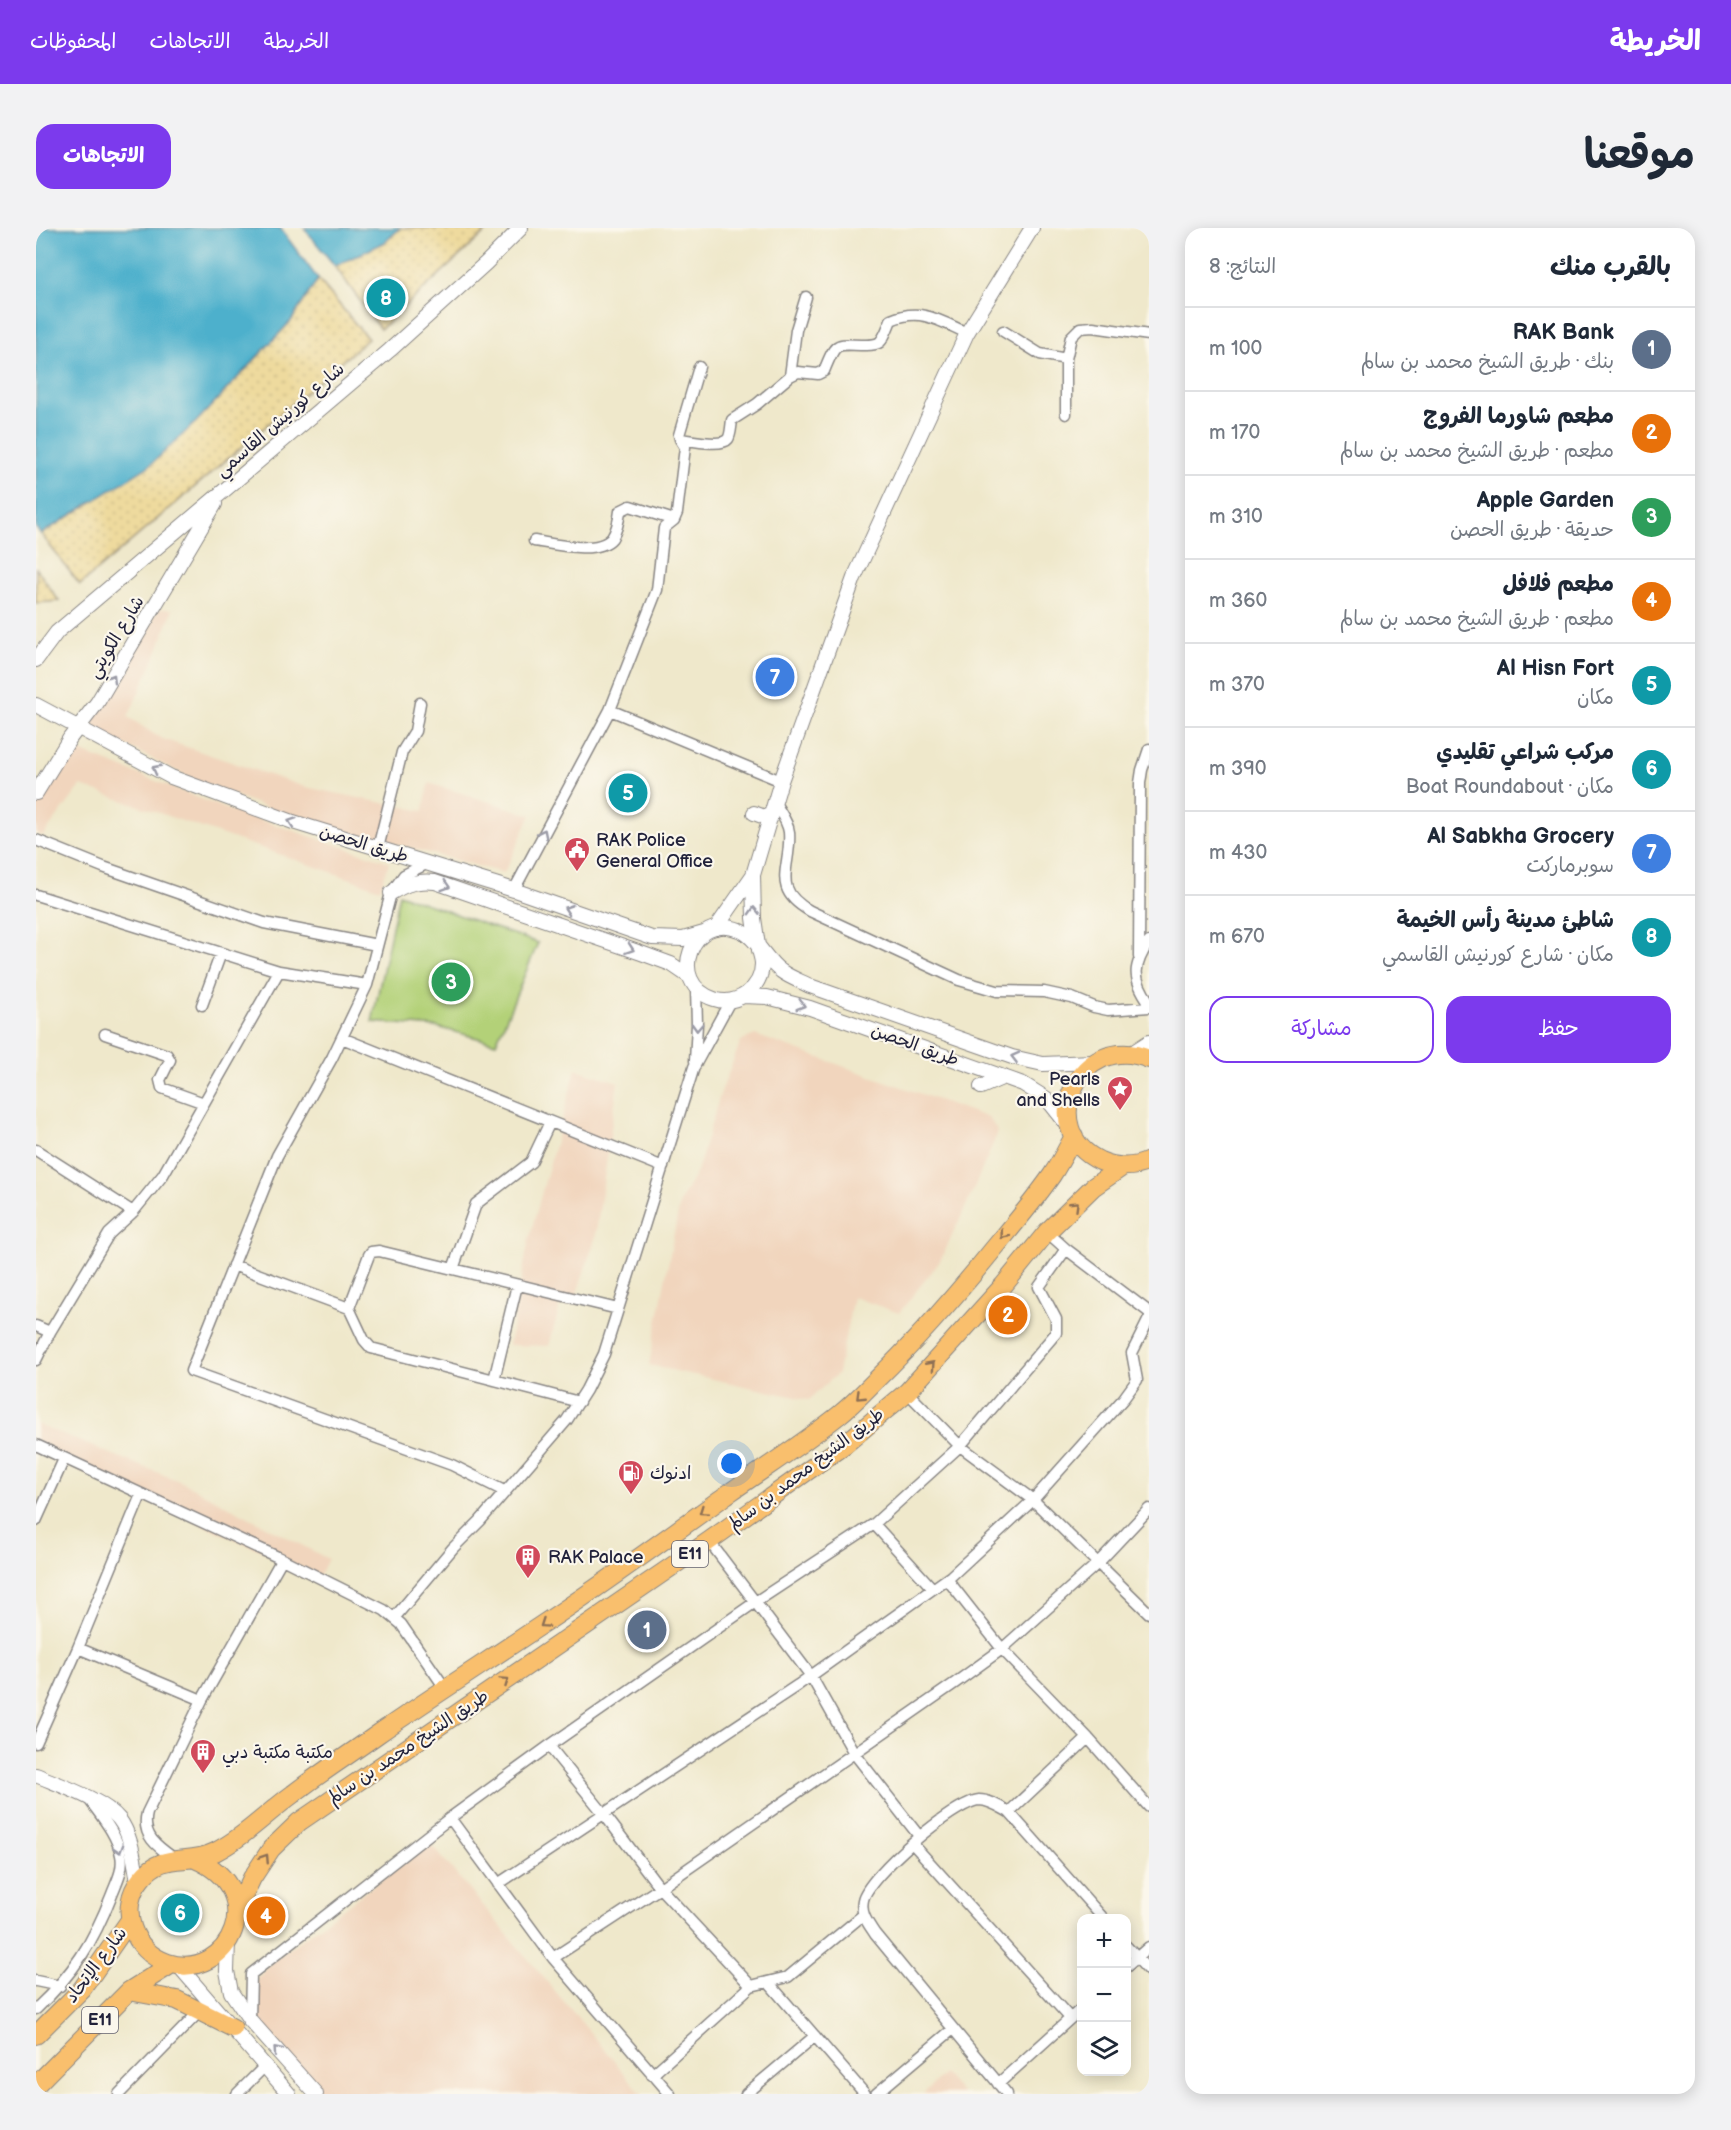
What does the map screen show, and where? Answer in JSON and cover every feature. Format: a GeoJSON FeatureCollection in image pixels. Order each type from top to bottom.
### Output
{"type":"FeatureCollection","features":[{"type":"Feature","properties":{"kind":"main road"},"geometry":{"type":"LineString","coordinates":[[1141,1056],[1119,1053],[1093,1062],[1080,1075],[1070,1091],[1067,1109],[1072,1132],[1083,1148],[1094,1158],[1122,1167],[1148,1162]]}},
{"type":"Feature","properties":{"kind":"main road","name":"طريق الشيخ محمد بن سالم"},"geometry":{"type":"LineString","coordinates":[[195,1860],[215,1852],[239,1837],[291,1794],[543,1624],[841,1414],[908,1349],[965,1284],[1054,1173],[1072,1132]]}},
{"type":"Feature","properties":{"kind":"main road","name":"طريق الشيخ محمد بن سالم"},"geometry":{"type":"LineString","coordinates":[[237,1910],[252,1878],[271,1849],[299,1822],[709,1541],[844,1445],[907,1392],[1003,1286],[1047,1232],[1093,1187],[1122,1167]]}},
{"type":"Feature","properties":{"kind":"main road"},"geometry":{"type":"LineString","coordinates":[[175,1858],[195,1860],[211,1866],[224,1878],[233,1893],[237,1910],[235,1926],[228,1941],[218,1953],[204,1961],[175,1965],[156,1959],[144,1949],[134,1935],[129,1906],[138,1881],[150,1869],[175,1858]]}},
{"type":"Feature","properties":{"kind":"main road","name":"شارع الإتحاد"},"geometry":{"type":"LineString","coordinates":[[37,2032],[82,1989],[130,1920]]}},
{"type":"Feature","properties":{"kind":"main road","name":"شارع الإتحاد"},"geometry":{"type":"LineString","coordinates":[[36,2085],[129,1991],[175,1965]]}},
{"type":"Feature","properties":{"kind":"main road"},"geometry":{"type":"LineString","coordinates":[[129,1991],[177,2000],[201,2010],[232,2028]]}},
{"type":"Feature","properties":{"kind":"street","name":"شارع كورنيش القاسمي"},"geometry":{"type":"LineString","coordinates":[[36,660],[57,632],[390,350],[521,228]]}},
{"type":"Feature","properties":{"kind":"street"},"geometry":{"type":"LineString","coordinates":[[693,982],[706,996],[717,1000],[736,998],[753,988],[760,976],[762,963],[754,918],[753,875],[781,781],[854,578],[967,333],[1032,228]]}},
{"type":"Feature","properties":{"kind":"street"},"geometry":{"type":"LineString","coordinates":[[790,376],[796,330],[806,297]]}},
{"type":"Feature","properties":{"kind":"street"},"geometry":{"type":"LineString","coordinates":[[680,439],[725,442],[729,438],[732,420],[758,404],[790,376],[798,372],[818,374],[824,371],[836,346],[844,343],[875,345],[882,340],[891,320],[904,315],[927,315],[967,333]]}},
{"type":"Feature","properties":{"kind":"street"},"geometry":{"type":"LineString","coordinates":[[1066,414],[1066,359],[1071,337],[1080,328],[1093,327],[1149,335]]}},
{"type":"Feature","properties":{"kind":"street"},"geometry":{"type":"LineString","coordinates":[[1003,332],[1040,354],[1066,359]]}},
{"type":"Feature","properties":{"kind":"street"},"geometry":{"type":"LineString","coordinates":[[514,890],[553,813],[610,710],[657,590],[664,528],[674,520],[677,513],[685,447],[680,439],[699,367]]}},
{"type":"Feature","properties":{"kind":"street","name":"شارع الكويتي"},"geometry":{"type":"LineString","coordinates":[[36,794],[97,703],[220,495]]}},
{"type":"Feature","properties":{"kind":"street"},"geometry":{"type":"LineString","coordinates":[[534,542],[588,548],[606,544],[613,536],[620,511],[630,506],[674,520]]}},
{"type":"Feature","properties":{"kind":"street","name":"شارع كورنيش القاسمي"},"geometry":{"type":"LineString","coordinates":[[36,640],[57,632]]}},
{"type":"Feature","properties":{"kind":"street"},"geometry":{"type":"LineString","coordinates":[[378,848],[402,752],[415,731],[420,704]]}},
{"type":"Feature","properties":{"kind":"street","name":"طريق الحصن"},"geometry":{"type":"LineString","coordinates":[[36,705],[171,777],[293,822],[514,890],[652,938],[683,939],[710,930]]}},
{"type":"Feature","properties":{"kind":"street"},"geometry":{"type":"LineString","coordinates":[[610,710],[781,781]]}},
{"type":"Feature","properties":{"kind":"street"},"geometry":{"type":"LineString","coordinates":[[1149,749],[1140,783],[1139,957],[1136,979],[1149,1002]]}},
{"type":"Feature","properties":{"kind":"street"},"geometry":{"type":"LineString","coordinates":[[775,803],[789,833],[784,881],[786,890],[800,906],[959,980],[980,987],[997,991],[1047,993],[1072,998],[1108,1010],[1149,1007]]}},
{"type":"Feature","properties":{"kind":"street"},"geometry":{"type":"LineString","coordinates":[[754,813],[770,819]]}},
{"type":"Feature","properties":{"kind":"street"},"geometry":{"type":"LineString","coordinates":[[36,840],[123,874],[264,922],[377,945]]}},
{"type":"Feature","properties":{"kind":"street"},"geometry":{"type":"LineString","coordinates":[[428,863],[404,875],[391,893],[367,985],[342,1038],[277,1156],[191,1371],[452,1466],[504,1491]]}},
{"type":"Feature","properties":{"kind":"street"},"geometry":{"type":"LineString","coordinates":[[395,1617],[567,1420],[604,1354],[694,1067],[697,1024],[693,982],[687,965],[689,952],[695,941],[710,930],[753,875]]}},
{"type":"Feature","properties":{"kind":"street","name":"طريق الحصن"},"geometry":{"type":"LineString","coordinates":[[391,893],[406,884],[421,880],[435,882],[670,964],[693,982]]}},
{"type":"Feature","properties":{"kind":"street"},"geometry":{"type":"LineString","coordinates":[[36,895],[279,971],[367,985]]}},
{"type":"Feature","properties":{"kind":"street"},"geometry":{"type":"LineString","coordinates":[[710,930],[728,927],[740,930],[750,937],[758,948]]}},
{"type":"Feature","properties":{"kind":"street"},"geometry":{"type":"LineString","coordinates":[[1139,957],[1149,942]]}},
{"type":"Feature","properties":{"kind":"street","name":"طريق الحصن"},"geometry":{"type":"LineString","coordinates":[[758,948],[781,971],[810,986],[1012,1057],[1043,1064],[1093,1062]]}},
{"type":"Feature","properties":{"kind":"street"},"geometry":{"type":"LineString","coordinates":[[202,1005],[221,953]]}},
{"type":"Feature","properties":{"kind":"street"},"geometry":{"type":"LineString","coordinates":[[36,1360],[50,1332],[110,1234],[133,1212],[163,1175],[279,971]]}},
{"type":"Feature","properties":{"kind":"street","name":"طريق الحصن"},"geometry":{"type":"LineString","coordinates":[[736,998],[767,997],[795,1003],[1023,1084],[1047,1099],[1072,1132]]}},
{"type":"Feature","properties":{"kind":"street"},"geometry":{"type":"LineString","coordinates":[[694,1067],[736,998]]}},
{"type":"Feature","properties":{"kind":"street"},"geometry":{"type":"LineString","coordinates":[[105,1034],[167,1055],[170,1060],[160,1080],[162,1088],[204,1103]]}},
{"type":"Feature","properties":{"kind":"street"},"geometry":{"type":"LineString","coordinates":[[342,1038],[663,1167]]}},
{"type":"Feature","properties":{"kind":"street"},"geometry":{"type":"LineString","coordinates":[[1141,1056],[1149,1042]]}},
{"type":"Feature","properties":{"kind":"street"},"geometry":{"type":"LineString","coordinates":[[981,1087],[1004,1077]]}},
{"type":"Feature","properties":{"kind":"street"},"geometry":{"type":"LineString","coordinates":[[453,1269],[476,1204],[531,1162],[550,1122]]}},
{"type":"Feature","properties":{"kind":"street"},"geometry":{"type":"LineString","coordinates":[[36,1150],[133,1212]]}},
{"type":"Feature","properties":{"kind":"street"},"geometry":{"type":"LineString","coordinates":[[1047,1232],[1149,1312]]}},
{"type":"Feature","properties":{"kind":"street"},"geometry":{"type":"LineString","coordinates":[[250,2020],[251,1974],[450,1818],[549,1746],[754,1603],[874,1524],[960,1446],[1056,1333],[1056,1319],[1039,1287],[1066,1249]]}},
{"type":"Feature","properties":{"kind":"street"},"geometry":{"type":"LineString","coordinates":[[349,1308],[371,1252],[379,1251],[618,1309]]}},
{"type":"Feature","properties":{"kind":"street"},"geometry":{"type":"LineString","coordinates":[[233,1265],[349,1308],[364,1340],[371,1348],[579,1402]]}},
{"type":"Feature","properties":{"kind":"street"},"geometry":{"type":"LineString","coordinates":[[494,1380],[517,1285]]}},
{"type":"Feature","properties":{"kind":"street"},"geometry":{"type":"LineString","coordinates":[[498,1884],[811,1676],[947,1579],[1033,1500],[1124,1398],[1137,1380],[1132,1353],[1149,1319]]}},
{"type":"Feature","properties":{"kind":"street"},"geometry":{"type":"LineString","coordinates":[[36,1326],[50,1332]]}},
{"type":"Feature","properties":{"kind":"street"},"geometry":{"type":"LineString","coordinates":[[907,1392],[960,1446],[1033,1500],[1149,1613]]}},
{"type":"Feature","properties":{"kind":"street"},"geometry":{"type":"LineString","coordinates":[[36,1445],[282,1559],[384,1610],[395,1617],[445,1688]]}},
{"type":"Feature","properties":{"kind":"street"},"geometry":{"type":"LineString","coordinates":[[36,1521],[64,1459]]}},
{"type":"Feature","properties":{"kind":"street"},"geometry":{"type":"LineString","coordinates":[[36,1743],[141,1494]]}},
{"type":"Feature","properties":{"kind":"street"},"geometry":{"type":"LineString","coordinates":[[553,1958],[660,1888],[1002,1648],[1098,1563],[1149,1509]]}},
{"type":"Feature","properties":{"kind":"street"},"geometry":{"type":"LineString","coordinates":[[874,1524],[933,1589]]}},
{"type":"Feature","properties":{"kind":"street"},"geometry":{"type":"LineString","coordinates":[[709,1541],[811,1676],[854,1753],[915,1840],[1070,2018]]}},
{"type":"Feature","properties":{"kind":"street"},"geometry":{"type":"LineString","coordinates":[[175,1858],[149,1837],[146,1818],[150,1806],[202,1700],[282,1559]]}},
{"type":"Feature","properties":{"kind":"street"},"geometry":{"type":"LineString","coordinates":[[947,1579],[1002,1648],[1147,1799]]}},
{"type":"Feature","properties":{"kind":"street"},"geometry":{"type":"LineString","coordinates":[[78,1648],[202,1700]]}},
{"type":"Feature","properties":{"kind":"street"},"geometry":{"type":"LineString","coordinates":[[1009,1812],[1088,1738]]}},
{"type":"Feature","properties":{"kind":"street"},"geometry":{"type":"LineString","coordinates":[[549,1746],[660,1888],[752,1986]]}},
{"type":"Feature","properties":{"kind":"street"},"geometry":{"type":"LineString","coordinates":[[36,1775],[89,1799],[118,1819],[131,1842],[138,1881]]}},
{"type":"Feature","properties":{"kind":"street"},"geometry":{"type":"LineString","coordinates":[[36,2009],[73,1970],[99,1927],[122,1867],[121,1853],[113,1833],[89,1799]]}},
{"type":"Feature","properties":{"kind":"street"},"geometry":{"type":"LineString","coordinates":[[1007,2094],[875,1934],[863,1915],[864,1897],[887,1867],[915,1840],[962,1805],[980,1800],[997,1804],[1009,1812],[1099,1914]]}},
{"type":"Feature","properties":{"kind":"street"},"geometry":{"type":"LineString","coordinates":[[450,1818],[553,1958],[670,2094]]}},
{"type":"Feature","properties":{"kind":"street"},"geometry":{"type":"LineString","coordinates":[[652,2075],[752,1986],[788,1977],[863,1915]]}},
{"type":"Feature","properties":{"kind":"street"},"geometry":{"type":"LineString","coordinates":[[228,1941],[227,1971],[231,1992],[250,2020],[316,2094]]}},
{"type":"Feature","properties":{"kind":"street"},"geometry":{"type":"LineString","coordinates":[[1131,1962],[1149,1947]]}},
{"type":"Feature","properties":{"kind":"street"},"geometry":{"type":"LineString","coordinates":[[1131,1951],[1149,1971]]}},
{"type":"Feature","properties":{"kind":"street"},"geometry":{"type":"LineString","coordinates":[[175,1965],[289,2094]]}},
{"type":"Feature","properties":{"kind":"street"},"geometry":{"type":"LineString","coordinates":[[36,1981],[60,1986]]}},
{"type":"Feature","properties":{"kind":"street"},"geometry":{"type":"LineString","coordinates":[[768,1982],[865,2094]]}},
{"type":"Feature","properties":{"kind":"street"},"geometry":{"type":"LineString","coordinates":[[119,2094],[201,2010]]}},
{"type":"Feature","properties":{"kind":"street"},"geometry":{"type":"LineString","coordinates":[[998,2084],[1077,2012]]}},
{"type":"Feature","properties":{"kind":"street"},"geometry":{"type":"LineString","coordinates":[[876,2094],[953,2029]]}},
{"type":"Feature","properties":{"kind":"street"},"geometry":{"type":"LineString","coordinates":[[746,2094],[815,2036]]}},
{"type":"Feature","properties":{"kind":"street"},"geometry":{"type":"LineString","coordinates":[[237,2094],[264,2067]]}},
{"type":"Feature","properties":{"kind":"shaded area"},"geometry":{"type":"Polygon","coordinates":[[[159,609],[173,609],[128,717],[160,738],[305,787],[423,811],[429,783],[531,815],[504,873],[392,843],[325,830],[192,779],[94,729],[92,717],[159,609]]]}},
{"type":"Feature","properties":{"kind":"shaded area"},"geometry":{"type":"Polygon","coordinates":[[[67,746],[229,810],[389,862],[380,889],[81,786],[43,836],[36,833],[36,799],[67,746]]]}},
{"type":"Feature","properties":{"kind":"shaded area"},"geometry":{"type":"Polygon","coordinates":[[[755,1035],[989,1118],[998,1132],[940,1261],[899,1313],[853,1297],[838,1373],[809,1400],[649,1365],[680,1202],[697,1172],[721,1092],[741,1041],[755,1035]]]}},
{"type":"Feature","properties":{"kind":"shaded area"},"geometry":{"type":"Polygon","coordinates":[[[576,1069],[618,1082],[595,1239],[575,1299],[561,1301],[549,1346],[509,1345],[529,1239],[576,1069]]]}},
{"type":"Feature","properties":{"kind":"shaded area"},"geometry":{"type":"Polygon","coordinates":[[[36,1424],[184,1483],[328,1559],[319,1576],[36,1451],[36,1424]]]}},
{"type":"Feature","properties":{"kind":"shaded area"},"geometry":{"type":"Polygon","coordinates":[[[430,1843],[642,2094],[322,2094],[255,2016],[256,1981],[269,1964],[430,1843]]]}},
{"type":"Feature","properties":{"kind":"shaded area"},"geometry":{"type":"Polygon","coordinates":[[[944,2074],[962,2094],[923,2094],[944,2074]]]}},
{"type":"Feature","properties":{"kind":"sand"},"geometry":{"type":"Polygon","coordinates":[[[400,228],[490,228],[380,329],[335,266],[385,242],[400,228]]]}},
{"type":"Feature","properties":{"kind":"sand"},"geometry":{"type":"Polygon","coordinates":[[[318,279],[368,339],[80,585],[41,534],[88,505],[196,422],[291,321],[318,279]]]}},
{"type":"Feature","properties":{"kind":"sand"},"geometry":{"type":"Polygon","coordinates":[[[36,568],[59,601],[36,603],[36,568]]]}},
{"type":"Feature","properties":{"kind":"green space"},"geometry":{"type":"Polygon","coordinates":[[[399,894],[538,943],[496,1043],[437,1027],[372,1022],[399,894]]]}},
{"type":"Feature","properties":{"kind":"water"},"geometry":{"type":"Polygon","coordinates":[[[36,228],[280,228],[318,279],[291,321],[196,422],[149,466],[41,534],[36,528],[36,228]]]}},
{"type":"Feature","properties":{"kind":"water"},"geometry":{"type":"Polygon","coordinates":[[[304,228],[400,228],[385,242],[335,266],[304,228]]]}},
{"type":"Feature","properties":{"kind":"place","name":"شاطئ مدينة رأس الخيمة"},"geometry":{"type":"Point","coordinates":[386,298]}},
{"type":"Feature","properties":{"kind":"place","name":"Al Sabkha Grocery"},"geometry":{"type":"Point","coordinates":[775,677]}},
{"type":"Feature","properties":{"kind":"place","name":"Al Hisn Fort"},"geometry":{"type":"Point","coordinates":[628,793]}},
{"type":"Feature","properties":{"kind":"place","name":"RAK Police General Office"},"geometry":{"type":"Point","coordinates":[577,873]}},
{"type":"Feature","properties":{"kind":"place","name":"Apple Garden"},"geometry":{"type":"Point","coordinates":[451,982]}},
{"type":"Feature","properties":{"kind":"place","name":"Pearls and Shells"},"geometry":{"type":"Point","coordinates":[1120,1112]}},
{"type":"Feature","properties":{"kind":"place","name":"مطعم شاورما الفروج"},"geometry":{"type":"Point","coordinates":[1008,1315]}},
{"type":"Feature","properties":{"kind":"place","name":"ادنوك"},"geometry":{"type":"Point","coordinates":[631,1496]}},
{"type":"Feature","properties":{"kind":"place","name":"RAK Palace"},"geometry":{"type":"Point","coordinates":[528,1580]}},
{"type":"Feature","properties":{"kind":"place","name":"RAK Bank"},"geometry":{"type":"Point","coordinates":[647,1630]}},
{"type":"Feature","properties":{"kind":"place","name":"مكتبة مكتبة دبي"},"geometry":{"type":"Point","coordinates":[203,1775]}},
{"type":"Feature","properties":{"kind":"place","name":"مركب شراعي تقليدي"},"geometry":{"type":"Point","coordinates":[180,1913]}},
{"type":"Feature","properties":{"kind":"place","name":"مطعم فلافل"},"geometry":{"type":"Point","coordinates":[266,1916]}}]}
